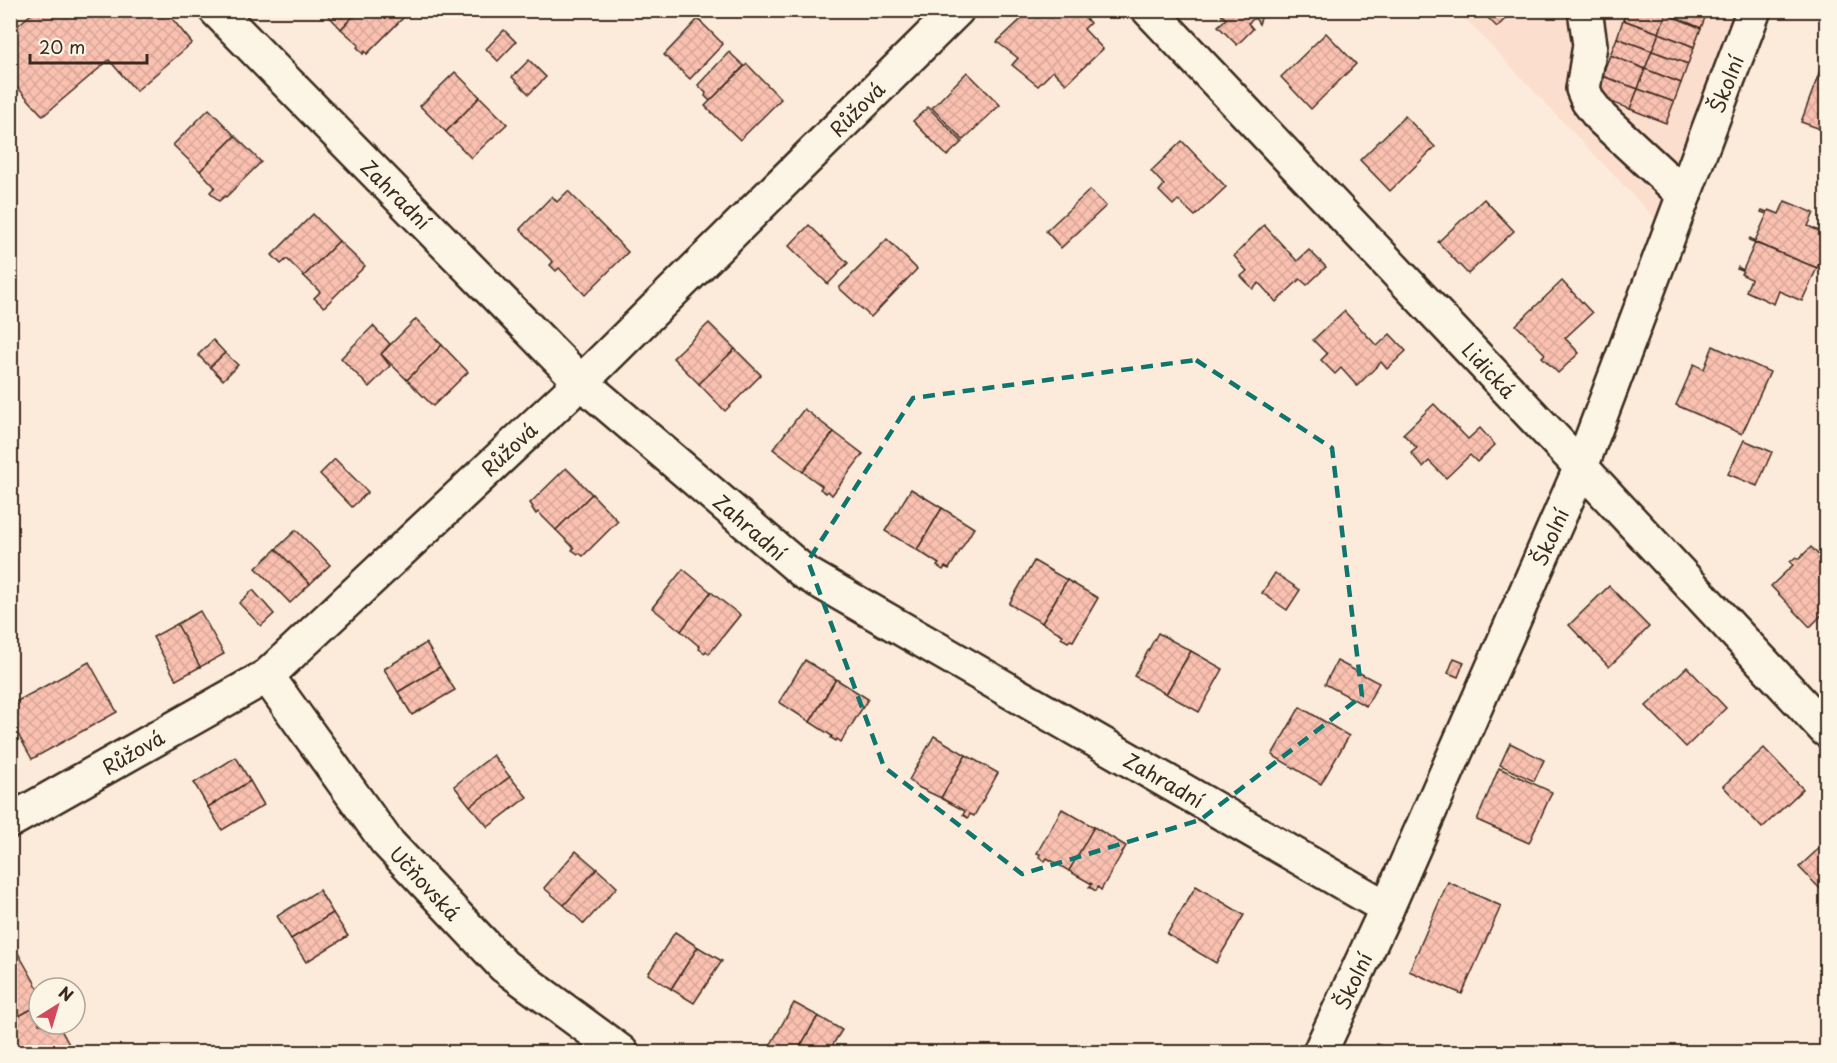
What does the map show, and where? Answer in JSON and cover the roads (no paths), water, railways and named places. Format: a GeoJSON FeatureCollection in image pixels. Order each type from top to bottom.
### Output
{"type":"FeatureCollection","features":[{"type":"Feature","properties":{"kind":"street","name":"Zahradní"},"geometry":{"type":"LineString","coordinates":[[216,10],[581,382],[805,573],[1387,908]]}},
{"type":"Feature","properties":{"kind":"street","name":"Růžová"},"geometry":{"type":"LineString","coordinates":[[10,821],[267,676],[581,382],[957,10]]}},
{"type":"Feature","properties":{"kind":"street","name":"Lidická"},"geometry":{"type":"LineString","coordinates":[[1149,10],[1827,730]]}},
{"type":"Feature","properties":{"kind":"street"},"geometry":{"type":"LineString","coordinates":[[1585,10],[1590,45],[1583,89],[1588,101],[1601,118],[1684,195]]}},
{"type":"Feature","properties":{"kind":"street","name":"Školní"},"geometry":{"type":"LineString","coordinates":[[1320,1053],[1387,908],[1581,467],[1754,10]]}},
{"type":"Feature","properties":{"kind":"street","name":"Učňovská"},"geometry":{"type":"LineString","coordinates":[[267,676],[386,841],[504,966],[621,1053]]}}]}
